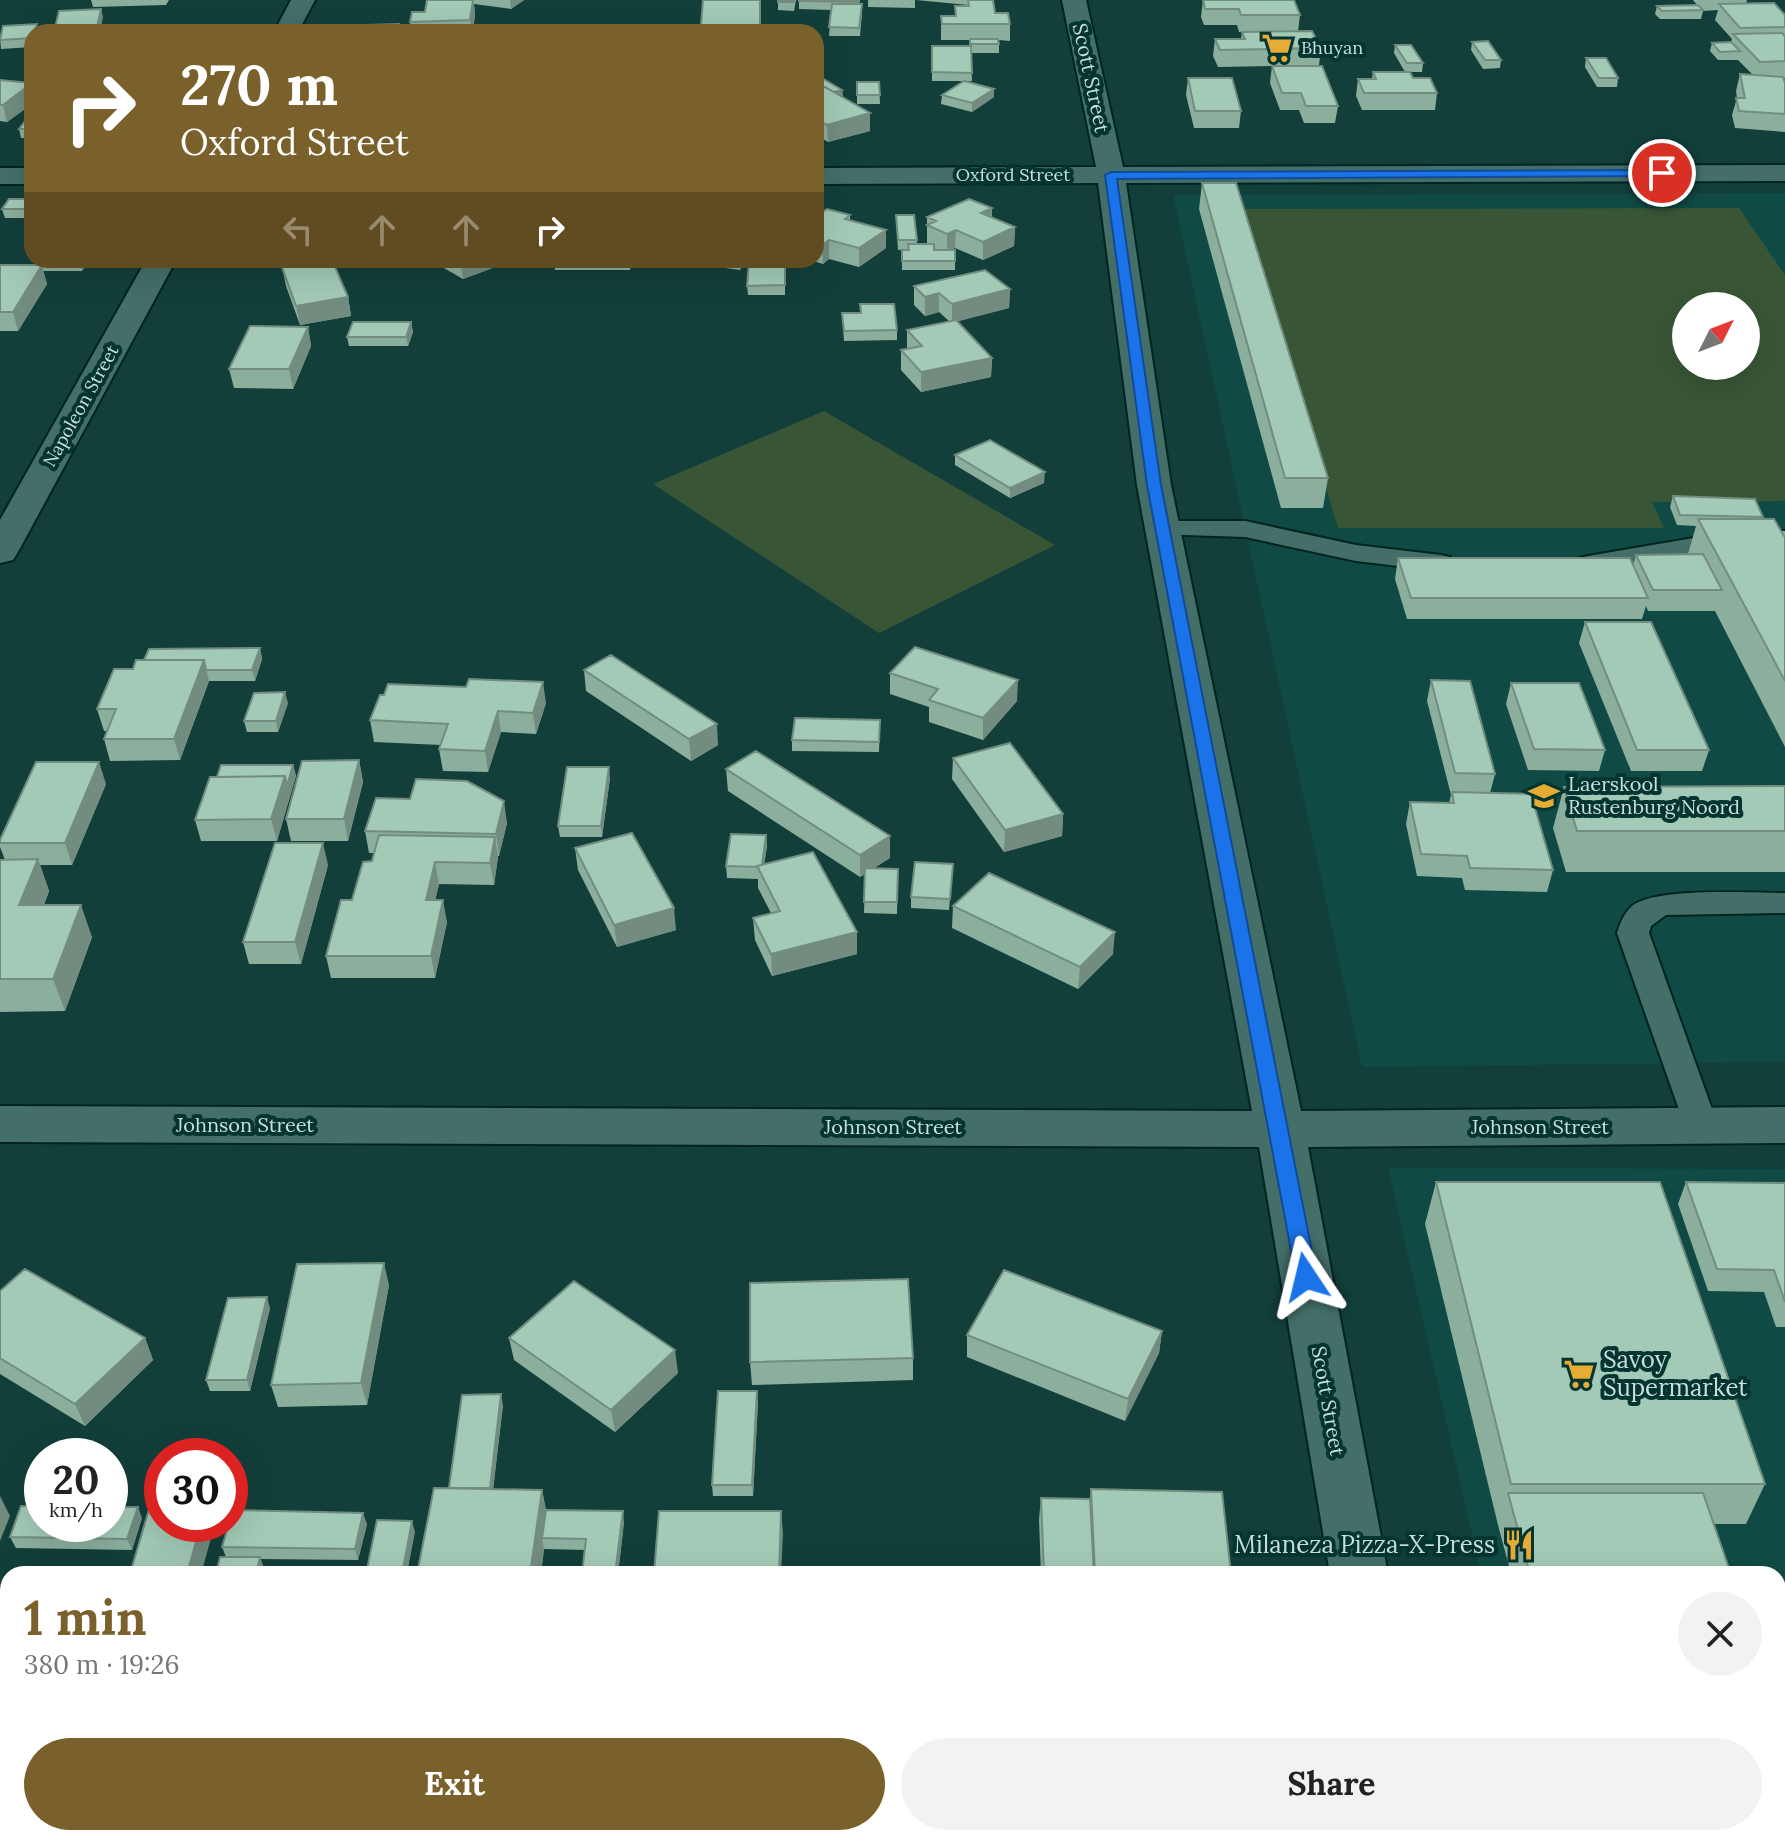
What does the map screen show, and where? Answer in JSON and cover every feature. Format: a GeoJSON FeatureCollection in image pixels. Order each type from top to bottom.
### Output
{"type":"FeatureCollection","features":[{"type":"Feature","properties":{"kind":"street"},"geometry":{"type":"LineString","coordinates":[[290,24],[303,0]]}},
{"type":"Feature","properties":{"kind":"street","name":"Scott Street"},"geometry":{"type":"LineString","coordinates":[[1074,0],[1111,175],[1154,485],[1280,1129],[1358,1566]]}},
{"type":"Feature","properties":{"kind":"street","name":"Oxford Street"},"geometry":{"type":"LineString","coordinates":[[824,176],[1785,173]]}},
{"type":"Feature","properties":{"kind":"street"},"geometry":{"type":"LineString","coordinates":[[0,176],[24,176]]}},
{"type":"Feature","properties":{"kind":"street","name":"Napoleon Street"},"geometry":{"type":"LineString","coordinates":[[0,552],[157,268]]}},
{"type":"Feature","properties":{"kind":"street","name":"Johnson Street"},"geometry":{"type":"LineString","coordinates":[[0,1124],[1280,1129],[1785,1125]]}},
{"type":"Feature","properties":{"kind":"lane"},"geometry":{"type":"LineString","coordinates":[[1164,529],[1245,529],[1413,562],[1469,564]]}},
{"type":"Feature","properties":{"kind":"lane"},"geometry":{"type":"LineString","coordinates":[[1555,565],[1600,563],[1717,542],[1785,539]]}},
{"type":"Feature","properties":{"kind":"lane"},"geometry":{"type":"LineString","coordinates":[[1700,1126],[1633,933],[1635,920],[1646,910],[1665,905],[1785,903]]}},
{"type":"Feature","properties":{"kind":"shaded area","name":"Laerskool Rustenburg Noord"},"geometry":{"type":"Polygon","coordinates":[[[1785,193],[1785,1062],[1362,1067],[1173,195],[1785,193]]]}},
{"type":"Feature","properties":{"kind":"shaded area"},"geometry":{"type":"Polygon","coordinates":[[[1739,208],[1785,275],[1785,501],[1652,502],[1664,528],[1338,528],[1244,209],[1739,208]]]}},
{"type":"Feature","properties":{"kind":"shaded area"},"geometry":{"type":"Polygon","coordinates":[[[824,411],[1055,545],[879,633],[653,484],[824,411]]]}},
{"type":"Feature","properties":{"kind":"shaded area"},"geometry":{"type":"Polygon","coordinates":[[[1388,1168],[1785,1169],[1785,1566],[1479,1566],[1388,1168]]]}},
{"type":"Feature","properties":{"kind":"building"},"geometry":{"type":"Polygon","coordinates":[[[427,0],[473,0],[470,20],[410,22],[412,12],[425,12],[427,0]]]}},
{"type":"Feature","properties":{"kind":"building"},"geometry":{"type":"Polygon","coordinates":[[[703,0],[760,0],[760,24],[701,24],[703,0]]]}},
{"type":"Feature","properties":{"kind":"building"},"geometry":{"type":"Polygon","coordinates":[[[859,0],[859,2],[799,1],[859,0]]]}},
{"type":"Feature","properties":{"kind":"building"},"geometry":{"type":"Polygon","coordinates":[[[968,0],[993,0],[995,13],[1008,13],[1010,24],[942,24],[941,16],[956,16],[955,6],[969,6],[968,0]]]}},
{"type":"Feature","properties":{"kind":"building"},"geometry":{"type":"Polygon","coordinates":[[[1203,0],[1294,0],[1300,15],[1241,15],[1239,9],[1205,9],[1203,0]]]}},
{"type":"Feature","properties":{"kind":"building"},"geometry":{"type":"Polygon","coordinates":[[[1774,3],[1785,15],[1785,27],[1740,28],[1719,4],[1774,3]]]}},
{"type":"Feature","properties":{"kind":"building"},"geometry":{"type":"Polygon","coordinates":[[[832,4],[862,4],[859,28],[829,27],[832,4]]]}},
{"type":"Feature","properties":{"kind":"building"},"geometry":{"type":"Polygon","coordinates":[[[1698,5],[1703,10],[1662,11],[1657,6],[1698,5]]]}},
{"type":"Feature","properties":{"kind":"building"},"geometry":{"type":"Polygon","coordinates":[[[101,9],[98,24],[56,24],[59,11],[101,9]]]}},
{"type":"Feature","properties":{"kind":"building"},"geometry":{"type":"Polygon","coordinates":[[[24,25],[24,38],[0,40],[3,26],[24,25]]]}},
{"type":"Feature","properties":{"kind":"building"},"geometry":{"type":"Polygon","coordinates":[[[1312,31],[1321,48],[1220,50],[1215,39],[1245,39],[1242,32],[1312,31]]]}},
{"type":"Feature","properties":{"kind":"building"},"geometry":{"type":"Polygon","coordinates":[[[1782,33],[1785,36],[1785,61],[1760,62],[1733,34],[1782,33]]]}},
{"type":"Feature","properties":{"kind":"building"},"geometry":{"type":"Polygon","coordinates":[[[970,39],[998,39],[999,44],[970,44],[970,39]]]}},
{"type":"Feature","properties":{"kind":"building"},"geometry":{"type":"Polygon","coordinates":[[[1488,41],[1501,60],[1485,60],[1472,42],[1488,41]]]}},
{"type":"Feature","properties":{"kind":"building"},"geometry":{"type":"Polygon","coordinates":[[[1731,42],[1740,51],[1720,52],[1712,43],[1731,42]]]}},
{"type":"Feature","properties":{"kind":"building"},"geometry":{"type":"Polygon","coordinates":[[[1395,45],[1411,45],[1423,63],[1407,63],[1395,45]]]}},
{"type":"Feature","properties":{"kind":"building"},"geometry":{"type":"Polygon","coordinates":[[[932,46],[971,46],[972,73],[932,72],[932,46]]]}},
{"type":"Feature","properties":{"kind":"building"},"geometry":{"type":"Polygon","coordinates":[[[1586,58],[1606,58],[1618,78],[1599,78],[1586,58]]]}},
{"type":"Feature","properties":{"kind":"building"},"geometry":{"type":"Polygon","coordinates":[[[1272,66],[1322,66],[1338,106],[1306,106],[1301,93],[1282,93],[1272,66]]]}},
{"type":"Feature","properties":{"kind":"building"},"geometry":{"type":"Polygon","coordinates":[[[1373,72],[1410,72],[1413,78],[1430,78],[1437,93],[1364,93],[1358,79],[1376,79],[1373,72]]]}},
{"type":"Feature","properties":{"kind":"building"},"geometry":{"type":"Polygon","coordinates":[[[1740,74],[1783,77],[1785,114],[1739,111],[1736,98],[1745,98],[1740,74]]]}},
{"type":"Feature","properties":{"kind":"building"},"geometry":{"type":"Polygon","coordinates":[[[1188,78],[1232,78],[1241,111],[1195,111],[1188,78]]]}},
{"type":"Feature","properties":{"kind":"building"},"geometry":{"type":"Polygon","coordinates":[[[824,79],[842,90],[834,92],[825,87],[824,79]]]}},
{"type":"Feature","properties":{"kind":"building"},"geometry":{"type":"Polygon","coordinates":[[[0,80],[24,82],[24,89],[0,105],[0,80]]]}},
{"type":"Feature","properties":{"kind":"building"},"geometry":{"type":"Polygon","coordinates":[[[964,81],[994,89],[972,103],[942,95],[964,81]]]}},
{"type":"Feature","properties":{"kind":"building"},"geometry":{"type":"Polygon","coordinates":[[[857,82],[879,82],[880,95],[857,95],[857,82]]]}},
{"type":"Feature","properties":{"kind":"building"},"geometry":{"type":"Polygon","coordinates":[[[824,87],[870,113],[827,125],[824,123],[824,87]]]}},
{"type":"Feature","properties":{"kind":"building"},"geometry":{"type":"Polygon","coordinates":[[[1202,183],[1236,183],[1328,478],[1285,478],[1202,183]]]}},
{"type":"Feature","properties":{"kind":"building"},"geometry":{"type":"Polygon","coordinates":[[[9,199],[24,199],[24,209],[2,209],[9,199]]]}},
{"type":"Feature","properties":{"kind":"building"},"geometry":{"type":"Polygon","coordinates":[[[969,199],[992,208],[981,213],[1015,227],[983,242],[956,230],[947,234],[927,225],[936,221],[927,217],[969,199]]]}},
{"type":"Feature","properties":{"kind":"building"},"geometry":{"type":"Polygon","coordinates":[[[824,211],[850,215],[845,219],[886,230],[859,248],[829,240],[824,244],[824,211]]]}},
{"type":"Feature","properties":{"kind":"building"},"geometry":{"type":"Polygon","coordinates":[[[896,215],[914,215],[917,240],[898,240],[896,215]]]}},
{"type":"Feature","properties":{"kind":"building"},"geometry":{"type":"Polygon","coordinates":[[[908,244],[934,244],[934,250],[955,250],[955,261],[902,261],[902,250],[909,250],[908,244]]]}},
{"type":"Feature","properties":{"kind":"building"},"geometry":{"type":"Polygon","coordinates":[[[0,265],[40,268],[13,312],[0,312],[0,265]]]}},
{"type":"Feature","properties":{"kind":"building"},"geometry":{"type":"Polygon","coordinates":[[[282,268],[335,268],[348,297],[296,306],[282,268]]]}},
{"type":"Feature","properties":{"kind":"building"},"geometry":{"type":"Polygon","coordinates":[[[748,268],[785,268],[785,285],[747,286],[748,268]]]}},
{"type":"Feature","properties":{"kind":"building"},"geometry":{"type":"Polygon","coordinates":[[[985,270],[1010,289],[952,304],[939,293],[925,297],[914,286],[985,270]]]}},
{"type":"Feature","properties":{"kind":"building"},"geometry":{"type":"Polygon","coordinates":[[[860,304],[894,304],[897,330],[844,331],[842,313],[861,313],[860,304]]]}},
{"type":"Feature","properties":{"kind":"building"},"geometry":{"type":"Polygon","coordinates":[[[956,320],[992,358],[921,372],[901,350],[922,346],[907,330],[956,320]]]}},
{"type":"Feature","properties":{"kind":"building"},"geometry":{"type":"Polygon","coordinates":[[[353,322],[411,322],[406,337],[347,337],[353,322]]]}},
{"type":"Feature","properties":{"kind":"building"},"geometry":{"type":"Polygon","coordinates":[[[250,326],[308,327],[289,369],[229,369],[250,326]]]}},
{"type":"Feature","properties":{"kind":"building"},"geometry":{"type":"Polygon","coordinates":[[[990,440],[1045,472],[1010,488],[955,455],[990,440]]]}},
{"type":"Feature","properties":{"kind":"building"},"geometry":{"type":"Polygon","coordinates":[[[1673,496],[1755,499],[1763,517],[1680,515],[1673,496]]]}},
{"type":"Feature","properties":{"kind":"building"},"geometry":{"type":"Polygon","coordinates":[[[1698,519],[1774,519],[1785,536],[1785,681],[1698,519]]]}},
{"type":"Feature","properties":{"kind":"building"},"geometry":{"type":"Polygon","coordinates":[[[1703,554],[1722,590],[1653,590],[1636,555],[1703,554]]]}},
{"type":"Feature","properties":{"kind":"building"},"geometry":{"type":"Polygon","coordinates":[[[1398,558],[1630,558],[1648,598],[1411,598],[1398,558]]]}},
{"type":"Feature","properties":{"kind":"building"},"geometry":{"type":"Polygon","coordinates":[[[1585,622],[1651,622],[1709,750],[1637,750],[1585,622]]]}},
{"type":"Feature","properties":{"kind":"building"},"geometry":{"type":"Polygon","coordinates":[[[915,647],[1018,680],[983,718],[929,700],[938,689],[890,673],[915,647]]]}},
{"type":"Feature","properties":{"kind":"building"},"geometry":{"type":"Polygon","coordinates":[[[260,648],[252,670],[206,670],[204,660],[144,660],[149,649],[260,648]]]}},
{"type":"Feature","properties":{"kind":"building"},"geometry":{"type":"Polygon","coordinates":[[[611,655],[717,724],[689,739],[584,670],[611,655]]]}},
{"type":"Feature","properties":{"kind":"building"},"geometry":{"type":"Polygon","coordinates":[[[136,660],[204,660],[174,739],[104,739],[116,709],[97,709],[114,669],[133,669],[136,660]]]}},
{"type":"Feature","properties":{"kind":"building"},"geometry":{"type":"Polygon","coordinates":[[[469,679],[543,682],[533,713],[498,711],[485,751],[439,749],[448,724],[370,720],[388,684],[466,687],[469,679]]]}},
{"type":"Feature","properties":{"kind":"building"},"geometry":{"type":"Polygon","coordinates":[[[1431,680],[1470,681],[1495,774],[1455,773],[1431,680]]]}},
{"type":"Feature","properties":{"kind":"building"},"geometry":{"type":"Polygon","coordinates":[[[1511,683],[1579,683],[1605,750],[1534,749],[1511,683]]]}},
{"type":"Feature","properties":{"kind":"building"},"geometry":{"type":"Polygon","coordinates":[[[285,692],[276,721],[244,721],[254,693],[285,692]]]}},
{"type":"Feature","properties":{"kind":"building"},"geometry":{"type":"Polygon","coordinates":[[[795,718],[880,720],[879,742],[792,740],[795,718]]]}},
{"type":"Feature","properties":{"kind":"building"},"geometry":{"type":"Polygon","coordinates":[[[1010,743],[1063,814],[1005,830],[953,758],[1010,743]]]}},
{"type":"Feature","properties":{"kind":"building"},"geometry":{"type":"Polygon","coordinates":[[[756,751],[890,836],[860,855],[726,769],[756,751]]]}},
{"type":"Feature","properties":{"kind":"building"},"geometry":{"type":"Polygon","coordinates":[[[359,760],[344,819],[286,819],[302,761],[359,760]]]}},
{"type":"Feature","properties":{"kind":"building"},"geometry":{"type":"Polygon","coordinates":[[[36,762],[99,762],[65,843],[0,843],[0,840],[36,762]]]}},
{"type":"Feature","properties":{"kind":"building"},"geometry":{"type":"Polygon","coordinates":[[[221,765],[293,765],[287,786],[285,776],[217,777],[221,765]]]}},
{"type":"Feature","properties":{"kind":"building"},"geometry":{"type":"Polygon","coordinates":[[[567,767],[609,767],[601,826],[558,826],[567,767]]]}},
{"type":"Feature","properties":{"kind":"building"},"geometry":{"type":"Polygon","coordinates":[[[285,776],[271,819],[195,820],[210,777],[285,776]]]}},
{"type":"Feature","properties":{"kind":"building"},"geometry":{"type":"Polygon","coordinates":[[[416,779],[467,781],[504,801],[496,834],[365,831],[376,798],[410,799],[416,779]]]}},
{"type":"Feature","properties":{"kind":"building"},"geometry":{"type":"Polygon","coordinates":[[[1785,786],[1785,831],[1577,831],[1564,787],[1785,786]]]}},
{"type":"Feature","properties":{"kind":"building"},"geometry":{"type":"Polygon","coordinates":[[[1452,792],[1531,794],[1553,870],[1470,868],[1467,856],[1421,854],[1410,802],[1454,803],[1452,792]]]}},
{"type":"Feature","properties":{"kind":"building"},"geometry":{"type":"Polygon","coordinates":[[[632,833],[674,908],[614,925],[575,848],[632,833]]]}},
{"type":"Feature","properties":{"kind":"building"},"geometry":{"type":"Polygon","coordinates":[[[731,834],[766,835],[762,865],[726,866],[731,834]]]}},
{"type":"Feature","properties":{"kind":"building"},"geometry":{"type":"Polygon","coordinates":[[[379,835],[495,837],[490,863],[435,862],[426,900],[443,900],[431,956],[326,956],[341,900],[352,900],[363,862],[372,861],[379,835]]]}},
{"type":"Feature","properties":{"kind":"building"},"geometry":{"type":"Polygon","coordinates":[[[275,843],[323,843],[295,942],[243,942],[275,843]]]}},
{"type":"Feature","properties":{"kind":"building"},"geometry":{"type":"Polygon","coordinates":[[[813,852],[857,932],[771,954],[753,918],[780,911],[757,866],[813,852]]]}},
{"type":"Feature","properties":{"kind":"building"},"geometry":{"type":"Polygon","coordinates":[[[38,859],[19,905],[81,905],[53,979],[0,979],[0,860],[38,859]]]}},
{"type":"Feature","properties":{"kind":"building"},"geometry":{"type":"Polygon","coordinates":[[[915,862],[953,864],[950,899],[911,897],[915,862]]]}},
{"type":"Feature","properties":{"kind":"building"},"geometry":{"type":"Polygon","coordinates":[[[865,868],[898,869],[897,902],[864,902],[865,868]]]}},
{"type":"Feature","properties":{"kind":"building"},"geometry":{"type":"Polygon","coordinates":[[[989,873],[1115,932],[1080,967],[953,906],[989,873]]]}},
{"type":"Feature","properties":{"kind":"building","name":"Savoy Supermarket"},"geometry":{"type":"Polygon","coordinates":[[[1436,1182],[1660,1182],[1765,1484],[1511,1484],[1436,1182]]]}},
{"type":"Feature","properties":{"kind":"building"},"geometry":{"type":"Polygon","coordinates":[[[1686,1182],[1785,1183],[1785,1302],[1774,1270],[1717,1269],[1686,1182]]]}},
{"type":"Feature","properties":{"kind":"building"},"geometry":{"type":"Polygon","coordinates":[[[384,1263],[361,1383],[271,1385],[297,1264],[384,1263]]]}},
{"type":"Feature","properties":{"kind":"building"},"geometry":{"type":"Polygon","coordinates":[[[25,1269],[145,1338],[75,1404],[0,1358],[0,1291],[25,1269]]]}},
{"type":"Feature","properties":{"kind":"building"},"geometry":{"type":"Polygon","coordinates":[[[1004,1270],[1162,1331],[1128,1399],[967,1335],[1004,1270]]]}},
{"type":"Feature","properties":{"kind":"building"},"geometry":{"type":"Polygon","coordinates":[[[908,1279],[913,1358],[750,1362],[750,1283],[908,1279]]]}},
{"type":"Feature","properties":{"kind":"building"},"geometry":{"type":"Polygon","coordinates":[[[574,1281],[675,1350],[611,1410],[509,1338],[574,1281]]]}},
{"type":"Feature","properties":{"kind":"building"},"geometry":{"type":"Polygon","coordinates":[[[267,1297],[247,1380],[206,1380],[228,1298],[267,1297]]]}},
{"type":"Feature","properties":{"kind":"building"},"geometry":{"type":"Polygon","coordinates":[[[718,1391],[757,1391],[752,1485],[712,1485],[718,1391]]]}},
{"type":"Feature","properties":{"kind":"building"},"geometry":{"type":"Polygon","coordinates":[[[501,1394],[490,1488],[449,1488],[462,1395],[501,1394]]]}},
{"type":"Feature","properties":{"kind":"building"},"geometry":{"type":"Polygon","coordinates":[[[434,1488],[542,1490],[531,1566],[419,1566],[434,1488]]]}},
{"type":"Feature","properties":{"kind":"building"},"geometry":{"type":"Polygon","coordinates":[[[1091,1489],[1222,1492],[1230,1566],[1095,1566],[1091,1489]]]}},
{"type":"Feature","properties":{"kind":"building"},"geometry":{"type":"Polygon","coordinates":[[[1508,1493],[1703,1493],[1728,1566],[1528,1566],[1508,1493]]]}},
{"type":"Feature","properties":{"kind":"building"},"geometry":{"type":"Polygon","coordinates":[[[1041,1498],[1090,1499],[1094,1566],[1044,1566],[1041,1498]]]}},
{"type":"Feature","properties":{"kind":"building"},"geometry":{"type":"Polygon","coordinates":[[[21,1506],[24,1506],[24,1537],[10,1537],[21,1506]]]}},
{"type":"Feature","properties":{"kind":"building"},"geometry":{"type":"Polygon","coordinates":[[[128,1507],[138,1507],[128,1536],[128,1507]]]}},
{"type":"Feature","properties":{"kind":"building"},"geometry":{"type":"Polygon","coordinates":[[[248,1510],[363,1513],[355,1549],[222,1547],[223,1542],[248,1542],[248,1510]]]}},
{"type":"Feature","properties":{"kind":"building"},"geometry":{"type":"Polygon","coordinates":[[[546,1510],[623,1511],[616,1566],[583,1566],[586,1539],[542,1538],[546,1510]]]}},
{"type":"Feature","properties":{"kind":"building"},"geometry":{"type":"Polygon","coordinates":[[[659,1511],[781,1511],[779,1566],[655,1566],[659,1511]]]}},
{"type":"Feature","properties":{"kind":"building"},"geometry":{"type":"Polygon","coordinates":[[[377,1520],[412,1521],[404,1566],[368,1566],[377,1520]]]}},
{"type":"Feature","properties":{"kind":"building"},"geometry":{"type":"Polygon","coordinates":[[[144,1526],[144,1542],[196,1542],[189,1566],[132,1566],[144,1526]]]}},
{"type":"Feature","properties":{"kind":"building"},"geometry":{"type":"Polygon","coordinates":[[[220,1557],[260,1557],[258,1566],[218,1566],[220,1557]]]}},
{"type":"Feature","properties":{"kind":"place","name":"Bhuyan"},"geometry":{"type":"Point","coordinates":[1277,48]}},
{"type":"Feature","properties":{"kind":"place","name":"Laerskool Rustenburg Noord"},"geometry":{"type":"Point","coordinates":[1544,796]}},
{"type":"Feature","properties":{"kind":"place","name":"Savoy Supermarket"},"geometry":{"type":"Point","coordinates":[1579,1374]}},
{"type":"Feature","properties":{"kind":"place","name":"Milaneza Pizza-X-Press"},"geometry":{"type":"Point","coordinates":[1519,1545]}},
{"type":"Feature","properties":{"kind":"route"},"geometry":{"type":"LineString","coordinates":[[1306,1277],[1154,485],[1111,175],[1662,173]]}}]}
